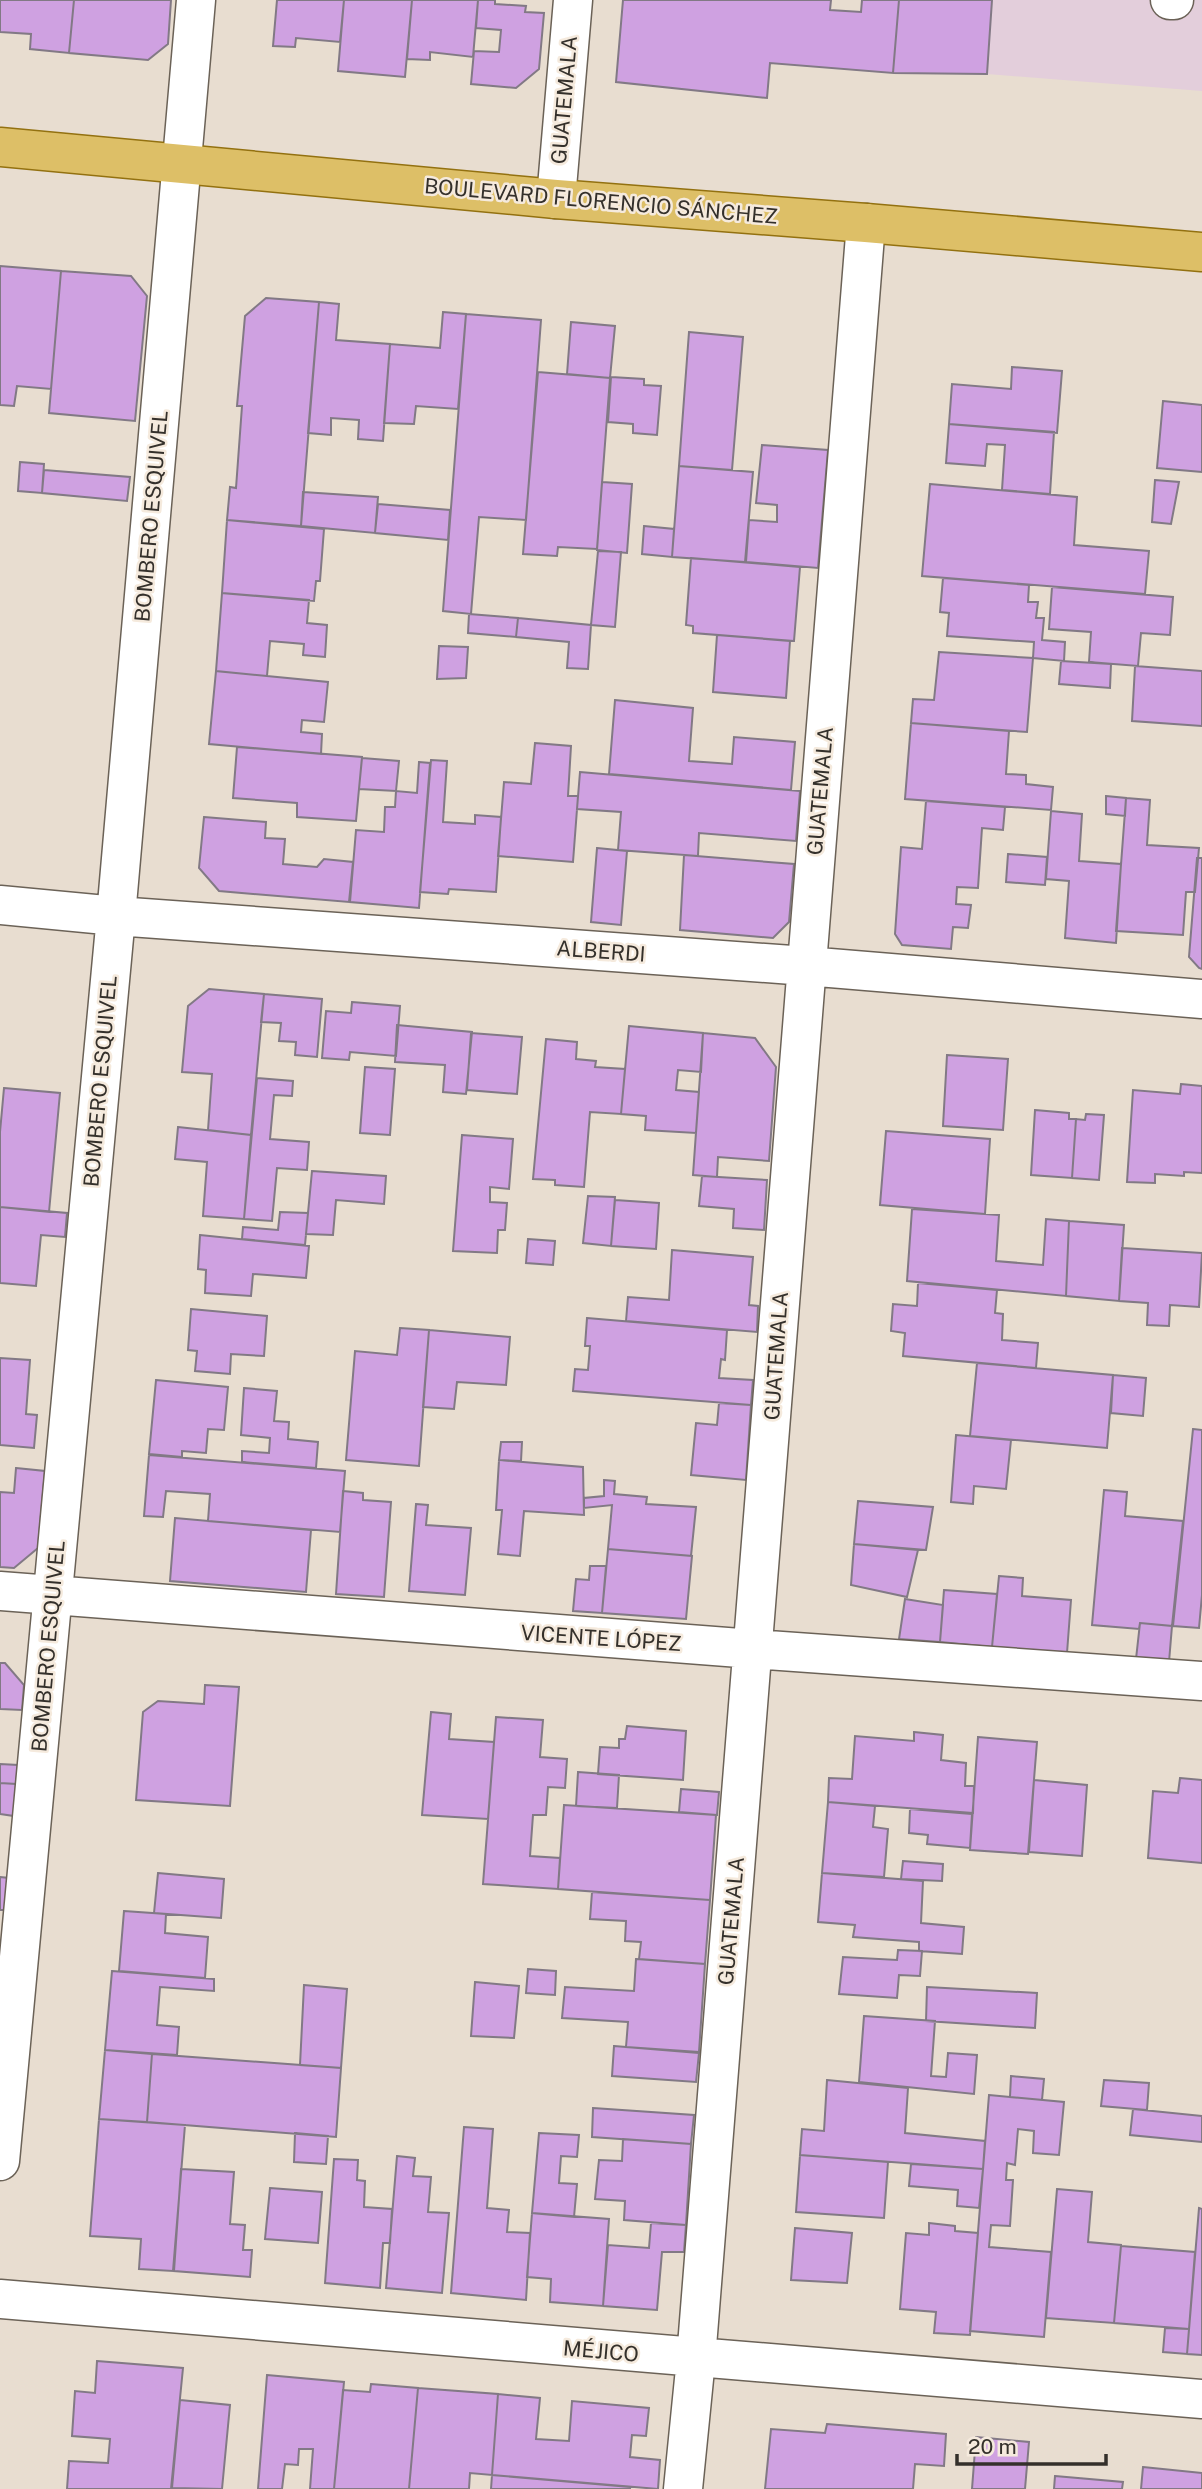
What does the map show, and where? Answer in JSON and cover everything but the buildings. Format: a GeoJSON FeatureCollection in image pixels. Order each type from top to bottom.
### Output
{"type":"FeatureCollection","features":[{"type":"Feature","properties":{"kind":"main road","name":"BOULEVARD FLORENCIO SÁNCHEZ"},"geometry":{"type":"LineString","coordinates":[[0,146],[556,199],[1202,252]]}},
{"type":"Feature","properties":{"kind":"street","name":"BOMBERO ESQUIVEL"},"geometry":{"type":"LineString","coordinates":[[0,2161],[116,916],[196,0]]}},
{"type":"Feature","properties":{"kind":"street","name":"GUATEMALA"},"geometry":{"type":"LineString","coordinates":[[556,199],[573,0]]}},
{"type":"Feature","properties":{"kind":"street","name":"GUATEMALA"},"geometry":{"type":"LineString","coordinates":[[683,2489],[696,2359],[866,223]]}},
{"type":"Feature","properties":{"kind":"street","name":"ALBERDI"},"geometry":{"type":"LineString","coordinates":[[0,905],[1202,999]]}},
{"type":"Feature","properties":{"kind":"street","name":"VICENTE LÓPEZ"},"geometry":{"type":"LineString","coordinates":[[0,1591],[1202,1681]]}},
{"type":"Feature","properties":{"kind":"street","name":"MÉJICO"},"geometry":{"type":"LineString","coordinates":[[0,2300],[1202,2399]]}},
{"type":"Feature","properties":{"kind":"shaded area"},"geometry":{"type":"Polygon","coordinates":[[[899,0],[1202,0],[1202,91],[987,74],[893,73],[899,0]]]}}]}
